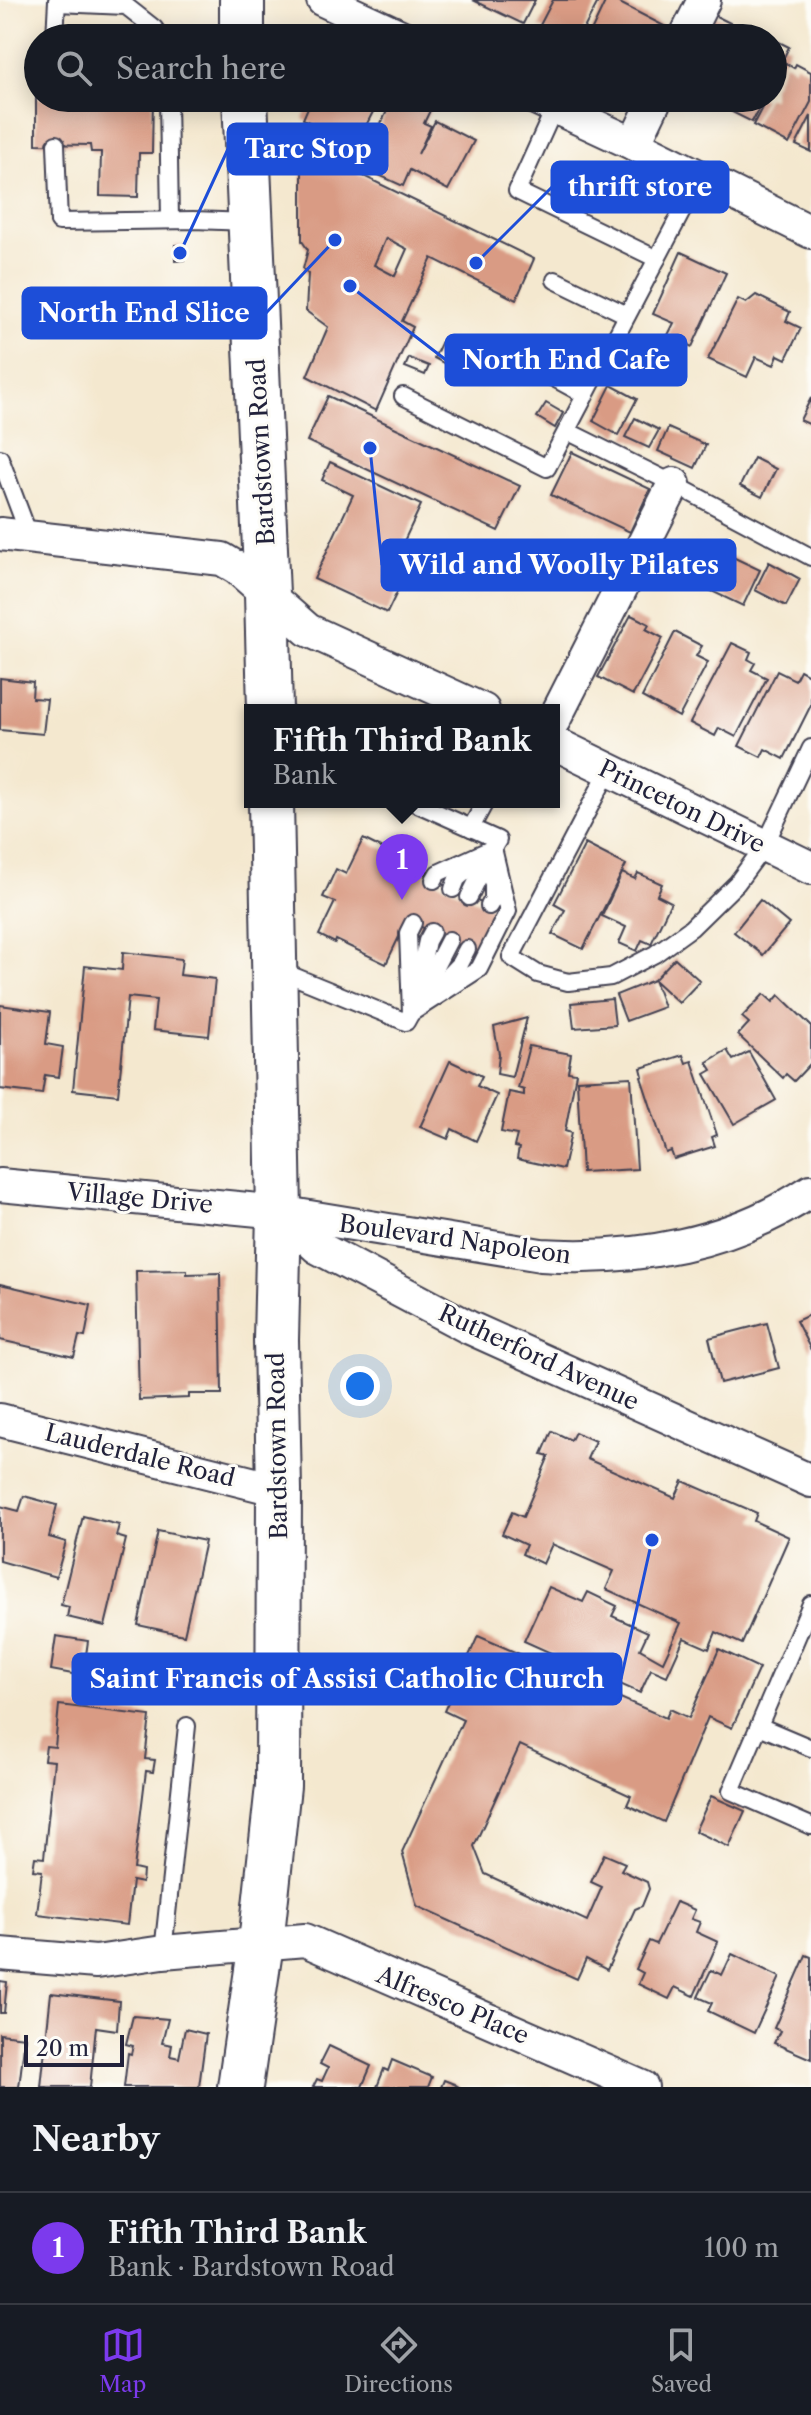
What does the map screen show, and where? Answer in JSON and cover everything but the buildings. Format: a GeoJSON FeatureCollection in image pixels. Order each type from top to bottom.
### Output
{"type":"FeatureCollection","features":[{"type":"Feature","properties":{"kind":"main road"},"geometry":{"type":"LineString","coordinates":[[242,0],[242,24]]}},
{"type":"Feature","properties":{"kind":"main road","name":"Bardstown Road"},"geometry":{"type":"LineString","coordinates":[[246,112],[270,704]]}},
{"type":"Feature","properties":{"kind":"main road","name":"Bardstown Road"},"geometry":{"type":"LineString","coordinates":[[240,2087],[261,1943],[278,1786],[276,1340],[279,1212],[271,808]]}},
{"type":"Feature","properties":{"kind":"street"},"geometry":{"type":"LineString","coordinates":[[323,0],[375,24]]}},
{"type":"Feature","properties":{"kind":"street"},"geometry":{"type":"LineString","coordinates":[[692,24],[704,0]]}},
{"type":"Feature","properties":{"kind":"street"},"geometry":{"type":"LineString","coordinates":[[565,112],[811,232]]}},
{"type":"Feature","properties":{"kind":"street"},"geometry":{"type":"LineString","coordinates":[[634,144],[649,112]]}},
{"type":"Feature","properties":{"kind":"street"},"geometry":{"type":"LineString","coordinates":[[560,708],[674,484]]}},
{"type":"Feature","properties":{"kind":"street"},"geometry":{"type":"LineString","coordinates":[[15,536],[222,559],[237,568],[308,630],[470,704]]}},
{"type":"Feature","properties":{"kind":"street","name":"Princeton Drive"},"geometry":{"type":"LineString","coordinates":[[560,746],[811,868]]}},
{"type":"Feature","properties":{"kind":"street","name":"Village Drive"},"geometry":{"type":"LineString","coordinates":[[0,1185],[279,1212]]}},
{"type":"Feature","properties":{"kind":"street","name":"Boulevard Napoleon"},"geometry":{"type":"LineString","coordinates":[[279,1212],[541,1255],[610,1256],[697,1242],[732,1231],[794,1203],[811,1191]]}},
{"type":"Feature","properties":{"kind":"street","name":"Rutherford Avenue"},"geometry":{"type":"LineString","coordinates":[[279,1212],[317,1247],[468,1327],[811,1481]]}},
{"type":"Feature","properties":{"kind":"street","name":"Lauderdale Road"},"geometry":{"type":"LineString","coordinates":[[0,1420],[279,1490]]}},
{"type":"Feature","properties":{"kind":"street","name":"Alfresco Place"},"geometry":{"type":"LineString","coordinates":[[0,1954],[96,1962],[163,1952],[305,1940],[642,2087]]}},
{"type":"Feature","properties":{"kind":"lane"},"geometry":{"type":"LineString","coordinates":[[56,24],[57,1],[126,6],[149,24]]}},
{"type":"Feature","properties":{"kind":"lane"},"geometry":{"type":"LineString","coordinates":[[168,112],[170,220]]}},
{"type":"Feature","properties":{"kind":"lane"},"geometry":{"type":"LineString","coordinates":[[542,112],[517,191],[657,259]]}},
{"type":"Feature","properties":{"kind":"lane"},"geometry":{"type":"LineString","coordinates":[[56,144],[59,222],[251,222]]}},
{"type":"Feature","properties":{"kind":"lane"},"geometry":{"type":"LineString","coordinates":[[403,396],[547,468],[700,177]]}},
{"type":"Feature","properties":{"kind":"lane"},"geometry":{"type":"LineString","coordinates":[[555,280],[627,315]]}},
{"type":"Feature","properties":{"kind":"lane"},"geometry":{"type":"LineString","coordinates":[[519,359],[585,395]]}},
{"type":"Feature","properties":{"kind":"lane"},"geometry":{"type":"LineString","coordinates":[[567,431],[811,557]]}},
{"type":"Feature","properties":{"kind":"lane"},"geometry":{"type":"LineString","coordinates":[[0,458],[15,536]]}},
{"type":"Feature","properties":{"kind":"lane"},"geometry":{"type":"LineString","coordinates":[[609,770],[511,957],[538,974],[568,982],[611,977],[655,954],[691,928],[737,883],[765,845],[811,748]]}},
{"type":"Feature","properties":{"kind":"lane"},"geometry":{"type":"LineString","coordinates":[[411,1013],[479,969],[508,911],[495,844],[471,828],[426,808]]}},
{"type":"Feature","properties":{"kind":"lane"},"geometry":{"type":"LineString","coordinates":[[471,828],[482,808]]}},
{"type":"Feature","properties":{"kind":"lane"},"geometry":{"type":"LineString","coordinates":[[434,880],[438,873],[495,844]]}},
{"type":"Feature","properties":{"kind":"lane"},"geometry":{"type":"LineString","coordinates":[[453,889],[457,879],[495,844]]}},
{"type":"Feature","properties":{"kind":"lane"},"geometry":{"type":"LineString","coordinates":[[469,897],[495,844]]}},
{"type":"Feature","properties":{"kind":"lane"},"geometry":{"type":"LineString","coordinates":[[489,906],[493,899],[495,844]]}},
{"type":"Feature","properties":{"kind":"lane"},"geometry":{"type":"LineString","coordinates":[[411,1013],[408,933],[413,923]]}},
{"type":"Feature","properties":{"kind":"lane"},"geometry":{"type":"LineString","coordinates":[[411,1013],[427,941],[432,932]]}},
{"type":"Feature","properties":{"kind":"lane"},"geometry":{"type":"LineString","coordinates":[[275,968],[406,1022],[449,940]]}},
{"type":"Feature","properties":{"kind":"lane"},"geometry":{"type":"LineString","coordinates":[[411,1013],[459,964],[467,949]]}},
{"type":"Feature","properties":{"kind":"lane"},"geometry":{"type":"LineString","coordinates":[[811,1604],[731,1791],[811,1826]]}},
{"type":"Feature","properties":{"kind":"lane"},"geometry":{"type":"LineString","coordinates":[[163,1952],[187,1726]]}},
{"type":"Feature","properties":{"kind":"lane"},"geometry":{"type":"LineString","coordinates":[[759,1726],[811,1748]]}},
{"type":"Feature","properties":{"kind":"place","name":"North End Slice"},"geometry":{"type":"Point","coordinates":[335,240]}},
{"type":"Feature","properties":{"kind":"place","name":"Tarc Stop"},"geometry":{"type":"Point","coordinates":[180,253]}},
{"type":"Feature","properties":{"kind":"place","name":"thrift store"},"geometry":{"type":"Point","coordinates":[476,263]}},
{"type":"Feature","properties":{"kind":"place","name":"North End Cafe"},"geometry":{"type":"Point","coordinates":[350,286]}},
{"type":"Feature","properties":{"kind":"place","name":"Wild and Woolly Pilates"},"geometry":{"type":"Point","coordinates":[370,448]}},
{"type":"Feature","properties":{"kind":"place","name":"Fifth Third Bank"},"geometry":{"type":"Point","coordinates":[402,900]}},
{"type":"Feature","properties":{"kind":"place","name":"Saint Francis of Assisi Catholic Church"},"geometry":{"type":"Point","coordinates":[652,1540]}}]}
